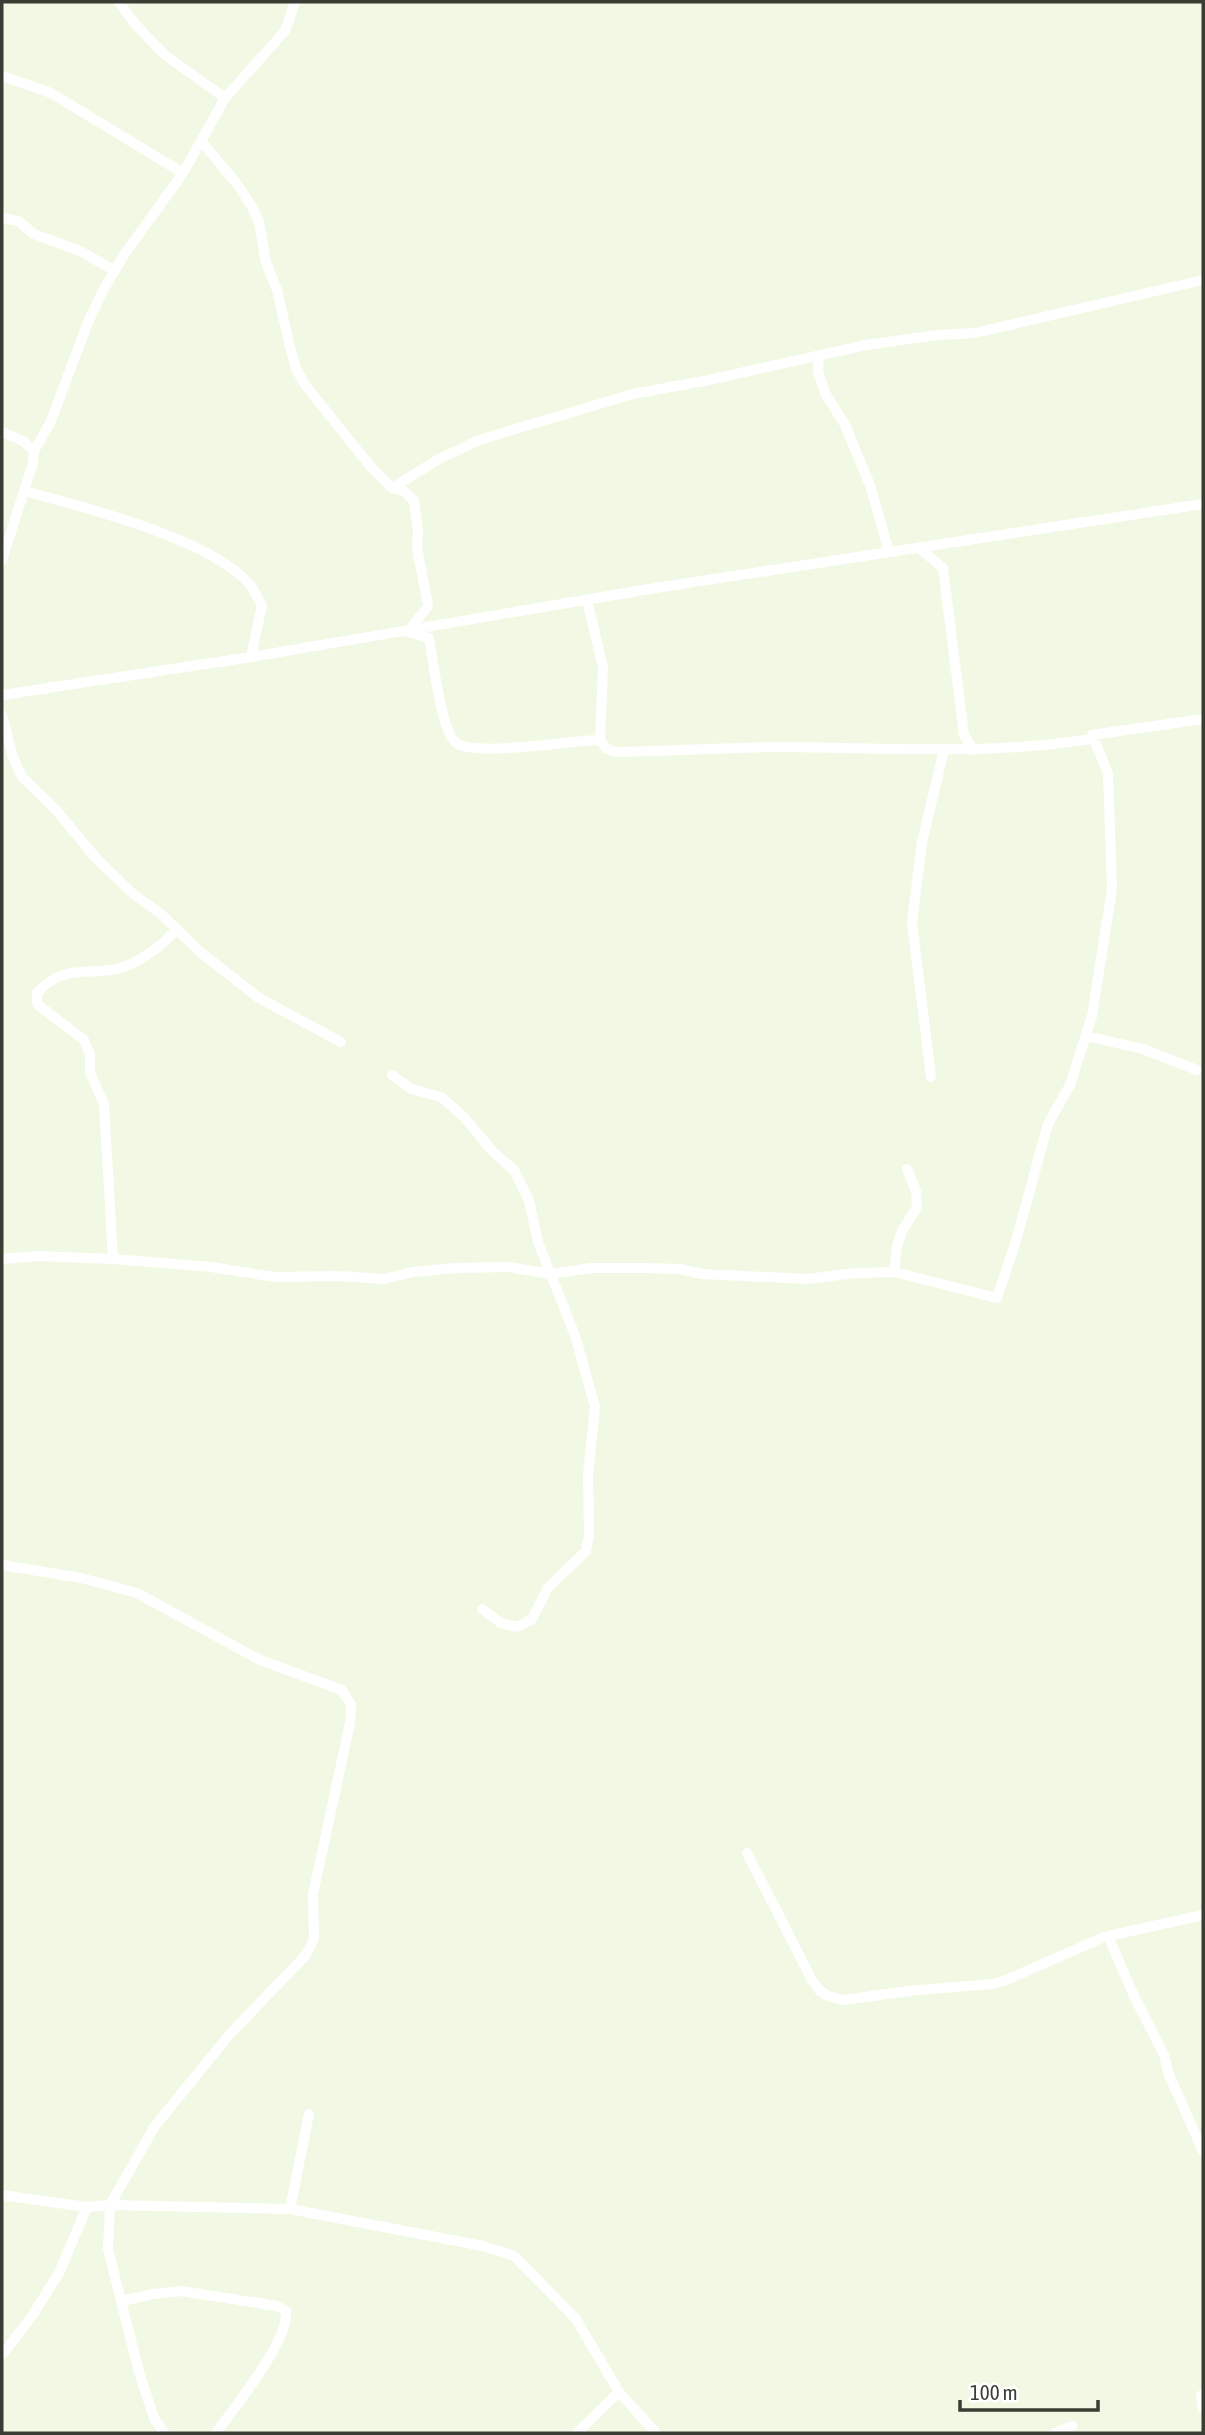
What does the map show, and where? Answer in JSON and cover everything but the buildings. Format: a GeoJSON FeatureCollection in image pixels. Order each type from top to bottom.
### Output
{"type":"FeatureCollection","features":[{"type":"Feature","properties":{"kind":"street"},"geometry":{"type":"LineString","coordinates":[[119,2],[135,24],[165,55],[225,98]]}},
{"type":"Feature","properties":{"kind":"street"},"geometry":{"type":"LineString","coordinates":[[2,560],[33,463],[34,451],[51,421],[88,322],[116,271],[202,142],[225,98],[285,30],[295,2]]}},
{"type":"Feature","properties":{"kind":"street"},"geometry":{"type":"LineString","coordinates":[[2,76],[51,93],[183,173]]}},
{"type":"Feature","properties":{"kind":"street"},"geometry":{"type":"LineString","coordinates":[[202,142],[251,205],[258,222],[266,262],[277,290],[296,369],[306,386],[357,452],[392,488],[404,491],[414,501],[418,530],[417,547],[428,606],[408,632]]}},
{"type":"Feature","properties":{"kind":"street"},"geometry":{"type":"LineString","coordinates":[[2,218],[18,220],[34,234],[82,252],[116,271]]}},
{"type":"Feature","properties":{"kind":"street"},"geometry":{"type":"LineString","coordinates":[[392,488],[439,459],[492,436],[632,394],[878,343],[975,333],[1203,280]]}},
{"type":"Feature","properties":{"kind":"street"},"geometry":{"type":"LineString","coordinates":[[819,356],[818,371],[825,393],[845,425],[870,485],[889,552]]}},
{"type":"Feature","properties":{"kind":"street"},"geometry":{"type":"LineString","coordinates":[[2,432],[23,441],[34,451]]}},
{"type":"Feature","properties":{"kind":"street"},"geometry":{"type":"LineString","coordinates":[[24,491],[114,515],[221,562],[250,586],[262,605],[251,657]]}},
{"type":"Feature","properties":{"kind":"street"},"geometry":{"type":"LineString","coordinates":[[2,695],[1203,503]]}},
{"type":"Feature","properties":{"kind":"street"},"geometry":{"type":"LineString","coordinates":[[919,548],[943,568],[964,735],[973,750]]}},
{"type":"Feature","properties":{"kind":"street"},"geometry":{"type":"LineString","coordinates":[[587,600],[603,667],[600,740],[607,749],[614,752],[773,747],[973,750],[1059,744],[1091,739],[1092,735],[1203,719]]}},
{"type":"Feature","properties":{"kind":"street"},"geometry":{"type":"LineString","coordinates":[[408,632],[429,638],[449,732],[455,742],[462,746],[471,749],[503,748],[600,740]]}},
{"type":"Feature","properties":{"kind":"street"},"geometry":{"type":"LineString","coordinates":[[2,715],[13,757],[22,777],[132,893],[161,914],[199,951],[259,998],[341,1042]]}},
{"type":"Feature","properties":{"kind":"street"},"geometry":{"type":"LineString","coordinates":[[931,1076],[912,922],[922,842],[949,750],[964,735]]}},
{"type":"Feature","properties":{"kind":"street"},"geometry":{"type":"LineString","coordinates":[[2,1259],[36,1256],[113,1259],[211,1267],[275,1277],[338,1276],[384,1279],[413,1272],[509,1267],[550,1273],[591,1268],[680,1269],[702,1274],[807,1279],[894,1272],[997,1298],[1016,1241],[1048,1124],[1070,1085],[1092,1016],[1112,889],[1108,774],[1092,735]]}},
{"type":"Feature","properties":{"kind":"street"},"geometry":{"type":"LineString","coordinates":[[113,1259],[104,1104],[90,1073],[90,1055],[84,1041],[37,1004],[37,993],[47,982],[73,971],[124,967],[165,943],[176,929]]}},
{"type":"Feature","properties":{"kind":"street"},"geometry":{"type":"LineString","coordinates":[[1086,1036],[1143,1049],[1197,1070]]}},
{"type":"Feature","properties":{"kind":"street"},"geometry":{"type":"LineString","coordinates":[[392,1075],[411,1089],[441,1097],[464,1117],[493,1152],[514,1170],[529,1200],[538,1242],[576,1338],[595,1407],[588,1474],[589,1536],[586,1551],[548,1588],[532,1619],[517,1627],[501,1623],[482,1609]]}},
{"type":"Feature","properties":{"kind":"street"},"geometry":{"type":"LineString","coordinates":[[894,1272],[902,1231],[916,1208],[916,1191],[907,1169]]}},
{"type":"Feature","properties":{"kind":"street"},"geometry":{"type":"LineString","coordinates":[[2,1565],[81,1578],[137,1593],[260,1660],[342,1690],[351,1705],[351,1723],[313,1894],[314,1939],[305,1956],[229,2035],[155,2126],[110,2205],[108,2249],[139,2372],[154,2418],[164,2433]]}},
{"type":"Feature","properties":{"kind":"street"},"geometry":{"type":"LineString","coordinates":[[747,1853],[812,1980],[819,1990],[842,2000],[993,1984],[1108,1936],[1203,1915]]}},
{"type":"Feature","properties":{"kind":"street"},"geometry":{"type":"LineString","coordinates":[[1108,1936],[1164,2055],[1169,2076],[1203,2151]]}},
{"type":"Feature","properties":{"kind":"street"},"geometry":{"type":"LineString","coordinates":[[290,2209],[309,2114]]}},
{"type":"Feature","properties":{"kind":"street"},"geometry":{"type":"LineString","coordinates":[[2,2195],[87,2207],[110,2205],[290,2209],[483,2246],[514,2256],[576,2319],[619,2392],[656,2433]]}},
{"type":"Feature","properties":{"kind":"street"},"geometry":{"type":"LineString","coordinates":[[2,2355],[60,2273],[87,2207]]}},
{"type":"Feature","properties":{"kind":"street"},"geometry":{"type":"LineString","coordinates":[[122,2301],[181,2291],[277,2306],[286,2311],[287,2320],[270,2357],[216,2433]]}},
{"type":"Feature","properties":{"kind":"street"},"geometry":{"type":"LineString","coordinates":[[577,2433],[619,2392]]}},
{"type":"Feature","properties":{"kind":"street"},"geometry":{"type":"LineString","coordinates":[[1203,2394],[1200,2403],[1203,2409]]}},
{"type":"Feature","properties":{"kind":"street"},"geometry":{"type":"LineString","coordinates":[[1055,2433],[1072,2426]]}}]}
